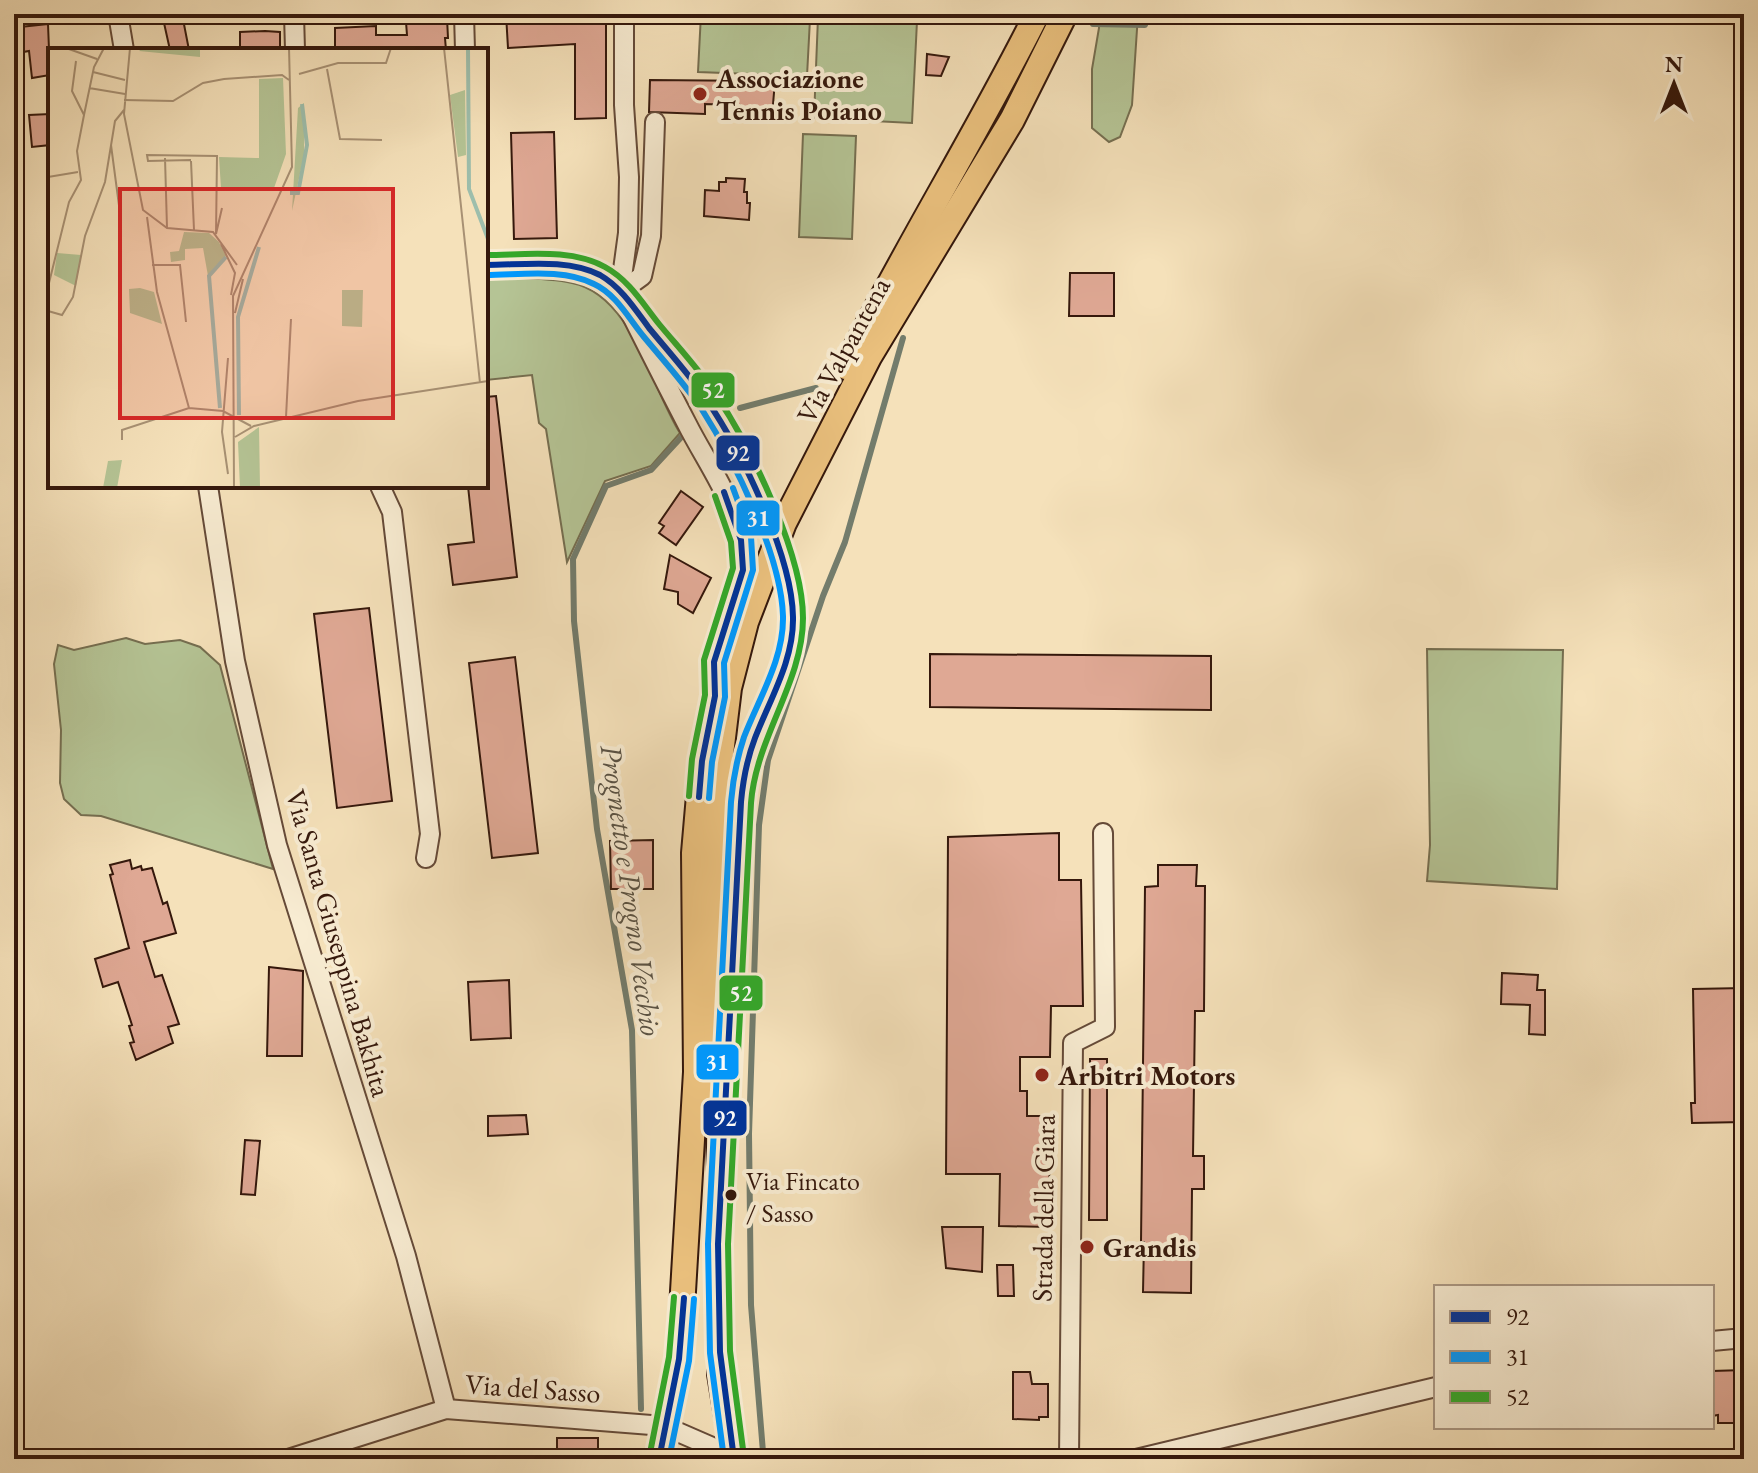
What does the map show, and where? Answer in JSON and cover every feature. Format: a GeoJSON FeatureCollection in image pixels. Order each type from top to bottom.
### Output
{"type":"FeatureCollection","features":[{"type":"Feature","properties":{"kind":"main road"},"geometry":{"type":"LineString","coordinates":[[659,1459],[679,1359],[684,1291],[696,1072],[694,853],[702,761],[734,623],[761,543],[885,291],[994,101],[1037,14]]}},
{"type":"Feature","properties":{"kind":"main road","name":"Via Valpantena"},"geometry":{"type":"LineString","coordinates":[[734,1459],[720,1374],[720,1172],[713,917],[717,787],[729,688],[746,622],[784,523],[869,357],[1012,120],[1065,14]]}},
{"type":"Feature","properties":{"kind":"street"},"geometry":{"type":"LineString","coordinates":[[118,14],[124,48]]}},
{"type":"Feature","properties":{"kind":"street"},"geometry":{"type":"LineString","coordinates":[[294,14],[295,48]]}},
{"type":"Feature","properties":{"kind":"street"},"geometry":{"type":"LineString","coordinates":[[464,14],[465,48]]}},
{"type":"Feature","properties":{"kind":"street"},"geometry":{"type":"LineString","coordinates":[[624,14],[629,205],[620,292],[724,493],[745,556],[714,662],[715,696]]}},
{"type":"Feature","properties":{"kind":"street"},"geometry":{"type":"LineString","coordinates":[[620,292],[642,276],[651,236],[655,122]]}},
{"type":"Feature","properties":{"kind":"street"},"geometry":{"type":"LineString","coordinates":[[488,265],[578,268],[598,274],[620,292],[708,402],[753,486]]}},
{"type":"Feature","properties":{"kind":"street","name":"Via Santa Giuseppina Bakhita"},"geometry":{"type":"LineString","coordinates":[[215,488],[235,661],[277,845],[406,1256],[446,1409]]}},
{"type":"Feature","properties":{"kind":"street"},"geometry":{"type":"LineString","coordinates":[[381,488],[392,512],[430,834],[426,858]]}},
{"type":"Feature","properties":{"kind":"street"},"geometry":{"type":"LineString","coordinates":[[720,1172],[740,805],[749,752],[787,657],[793,619],[788,579]]}},
{"type":"Feature","properties":{"kind":"street","name":"Strada della Giara"},"geometry":{"type":"LineString","coordinates":[[1069,1459],[1073,1043],[1105,1027],[1103,833]]}},
{"type":"Feature","properties":{"kind":"street"},"geometry":{"type":"LineString","coordinates":[[1714,1341],[1744,1338]]}},
{"type":"Feature","properties":{"kind":"street"},"geometry":{"type":"LineString","coordinates":[[1136,1459],[1434,1387]]}},
{"type":"Feature","properties":{"kind":"street","name":"Via del Sasso"},"geometry":{"type":"LineString","coordinates":[[288,1459],[446,1409],[664,1426],[710,1446],[723,1459]]}},
{"type":"Feature","properties":{"kind":"green space"},"geometry":{"type":"Polygon","coordinates":[[[701,14],[810,19],[807,76],[698,72],[701,14]]]}},
{"type":"Feature","properties":{"kind":"green space"},"geometry":{"type":"Polygon","coordinates":[[[1099,14],[1138,14],[1132,105],[1120,137],[1109,142],[1092,128],[1092,69],[1099,14]]]}},
{"type":"Feature","properties":{"kind":"green space"},"geometry":{"type":"Polygon","coordinates":[[[818,17],[917,21],[912,123],[814,118],[818,17]]]}},
{"type":"Feature","properties":{"kind":"green space"},"geometry":{"type":"Polygon","coordinates":[[[803,134],[856,136],[852,239],[799,237],[803,134]]]}},
{"type":"Feature","properties":{"kind":"green space"},"geometry":{"type":"Polygon","coordinates":[[[488,277],[562,281],[593,291],[610,305],[638,345],[680,433],[651,466],[605,481],[567,562],[546,429],[539,423],[532,375],[488,380],[488,277]]]}},
{"type":"Feature","properties":{"kind":"green space"},"geometry":{"type":"Polygon","coordinates":[[[126,638],[145,644],[180,640],[200,647],[220,665],[273,869],[101,816],[81,815],[64,799],[60,783],[61,730],[54,664],[58,645],[74,650],[126,638]]]}},
{"type":"Feature","properties":{"kind":"green space"},"geometry":{"type":"Polygon","coordinates":[[[1427,649],[1563,650],[1557,889],[1427,881],[1430,845],[1427,649]]]}},
{"type":"Feature","properties":{"kind":"building"},"geometry":{"type":"Polygon","coordinates":[[[162,14],[182,14],[189,48],[170,48],[162,14]]]}},
{"type":"Feature","properties":{"kind":"building"},"geometry":{"type":"Polygon","coordinates":[[[506,14],[606,14],[606,118],[575,119],[575,44],[508,48],[506,14]]]}},
{"type":"Feature","properties":{"kind":"building"},"geometry":{"type":"Polygon","coordinates":[[[447,18],[446,48],[335,48],[335,28],[376,26],[376,35],[407,35],[406,22],[447,18]]]}},
{"type":"Feature","properties":{"kind":"building"},"geometry":{"type":"Polygon","coordinates":[[[48,24],[48,75],[32,78],[29,51],[23,52],[20,27],[48,24]]]}},
{"type":"Feature","properties":{"kind":"building"},"geometry":{"type":"Polygon","coordinates":[[[240,32],[280,32],[280,48],[240,48],[240,32]]]}},
{"type":"Feature","properties":{"kind":"building"},"geometry":{"type":"Polygon","coordinates":[[[927,54],[949,57],[941,76],[926,75],[927,54]]]}},
{"type":"Feature","properties":{"kind":"building"},"geometry":{"type":"Polygon","coordinates":[[[650,80],[775,81],[772,116],[740,115],[740,105],[705,104],[705,114],[649,112],[650,80]]]}},
{"type":"Feature","properties":{"kind":"building"},"geometry":{"type":"Polygon","coordinates":[[[48,114],[48,145],[32,147],[29,115],[48,114]]]}},
{"type":"Feature","properties":{"kind":"building"},"geometry":{"type":"Polygon","coordinates":[[[554,132],[557,238],[514,239],[511,133],[554,132]]]}},
{"type":"Feature","properties":{"kind":"building"},"geometry":{"type":"Polygon","coordinates":[[[726,178],[745,179],[744,192],[747,192],[747,203],[750,203],[749,220],[704,216],[705,190],[719,191],[719,182],[726,182],[726,178]]]}},
{"type":"Feature","properties":{"kind":"building"},"geometry":{"type":"Polygon","coordinates":[[[1070,273],[1114,273],[1114,316],[1069,316],[1070,273]]]}},
{"type":"Feature","properties":{"kind":"building"},"geometry":{"type":"Polygon","coordinates":[[[496,396],[517,577],[453,585],[448,545],[474,542],[468,488],[488,488],[488,397],[496,396]]]}},
{"type":"Feature","properties":{"kind":"building"},"geometry":{"type":"Polygon","coordinates":[[[681,491],[703,507],[676,545],[659,533],[664,526],[659,523],[681,491]]]}},
{"type":"Feature","properties":{"kind":"building"},"geometry":{"type":"Polygon","coordinates":[[[670,555],[711,578],[693,613],[678,604],[678,592],[664,589],[670,555]]]}},
{"type":"Feature","properties":{"kind":"building"},"geometry":{"type":"Polygon","coordinates":[[[369,608],[392,801],[337,808],[314,614],[369,608]]]}},
{"type":"Feature","properties":{"kind":"building"},"geometry":{"type":"Polygon","coordinates":[[[930,654],[1211,656],[1211,710],[930,707],[930,654]]]}},
{"type":"Feature","properties":{"kind":"building"},"geometry":{"type":"Polygon","coordinates":[[[515,657],[538,853],[492,858],[469,663],[515,657]]]}},
{"type":"Feature","properties":{"kind":"building"},"geometry":{"type":"Polygon","coordinates":[[[1059,833],[1059,880],[1081,880],[1083,1006],[1051,1006],[1050,1057],[1020,1057],[1020,1091],[1027,1091],[1027,1116],[1050,1116],[1049,1227],[999,1226],[1000,1174],[946,1174],[948,837],[1059,833]]]}},
{"type":"Feature","properties":{"kind":"building"},"geometry":{"type":"Polygon","coordinates":[[[653,840],[653,889],[611,889],[610,841],[653,840]]]}},
{"type":"Feature","properties":{"kind":"building"},"geometry":{"type":"Polygon","coordinates":[[[130,860],[132,869],[141,866],[142,870],[152,868],[163,904],[167,902],[176,933],[144,942],[155,977],[162,975],[179,1024],[168,1027],[173,1043],[136,1060],[130,1043],[134,1042],[129,1026],[132,1025],[118,982],[103,987],[95,959],[129,948],[110,865],[130,860]]]}},
{"type":"Feature","properties":{"kind":"building"},"geometry":{"type":"Polygon","coordinates":[[[1158,865],[1197,865],[1196,886],[1205,886],[1204,1011],[1195,1011],[1193,1156],[1204,1156],[1204,1189],[1192,1189],[1191,1293],[1143,1292],[1145,887],[1158,886],[1158,865]]]}},
{"type":"Feature","properties":{"kind":"building"},"geometry":{"type":"Polygon","coordinates":[[[269,967],[303,971],[302,1056],[267,1056],[269,967]]]}},
{"type":"Feature","properties":{"kind":"building"},"geometry":{"type":"Polygon","coordinates":[[[1502,973],[1538,975],[1537,990],[1545,990],[1545,1035],[1529,1034],[1530,1005],[1501,1004],[1502,973]]]}},
{"type":"Feature","properties":{"kind":"building"},"geometry":{"type":"Polygon","coordinates":[[[509,980],[511,1038],[471,1040],[468,982],[509,980]]]}},
{"type":"Feature","properties":{"kind":"building"},"geometry":{"type":"Polygon","coordinates":[[[1744,988],[1744,1122],[1692,1123],[1691,1103],[1695,1103],[1693,989],[1744,988]]]}},
{"type":"Feature","properties":{"kind":"building"},"geometry":{"type":"Polygon","coordinates":[[[1090,1059],[1107,1059],[1107,1220],[1089,1220],[1090,1059]]]}},
{"type":"Feature","properties":{"kind":"building"},"geometry":{"type":"Polygon","coordinates":[[[526,1115],[528,1134],[488,1136],[488,1116],[526,1115]]]}},
{"type":"Feature","properties":{"kind":"building"},"geometry":{"type":"Polygon","coordinates":[[[245,1140],[260,1141],[255,1195],[241,1194],[245,1140]]]}},
{"type":"Feature","properties":{"kind":"building"},"geometry":{"type":"Polygon","coordinates":[[[942,1227],[983,1227],[982,1272],[946,1268],[942,1227]]]}},
{"type":"Feature","properties":{"kind":"building"},"geometry":{"type":"Polygon","coordinates":[[[997,1265],[1013,1265],[1014,1296],[998,1296],[997,1265]]]}},
{"type":"Feature","properties":{"kind":"building"},"geometry":{"type":"Polygon","coordinates":[[[1744,1370],[1744,1423],[1718,1423],[1718,1415],[1714,1416],[1714,1371],[1744,1370]]]}},
{"type":"Feature","properties":{"kind":"building"},"geometry":{"type":"Polygon","coordinates":[[[1013,1372],[1030,1372],[1032,1384],[1048,1384],[1048,1417],[1039,1417],[1039,1420],[1013,1419],[1013,1372]]]}},
{"type":"Feature","properties":{"kind":"building"},"geometry":{"type":"Polygon","coordinates":[[[557,1438],[598,1438],[598,1459],[557,1459],[557,1438]]]}},
{"type":"Feature","properties":{"kind":"waterway","name":"Prognetto e Progno Vecchio"},"geometry":{"type":"LineString","coordinates":[[1093,24],[1145,25],[1147,14]]}},
{"type":"Feature","properties":{"kind":"waterway","name":"Prognetto e Progno Vecchio"},"geometry":{"type":"LineString","coordinates":[[763,1452],[751,1305],[749,1134],[759,825],[768,760],[823,596],[845,542],[903,338]]}},
{"type":"Feature","properties":{"kind":"waterway","name":"Prognetto e Progno Vecchio"},"geometry":{"type":"LineString","coordinates":[[740,408],[816,388]]}},
{"type":"Feature","properties":{"kind":"waterway","name":"Prognetto e Progno Vecchio"},"geometry":{"type":"LineString","coordinates":[[641,1409],[632,1030],[597,829],[574,621],[573,559],[606,486],[651,470],[687,431]]}},
{"type":"Feature","properties":{"kind":"tunnel"},"geometry":{"type":"LineString","coordinates":[[753,486],[788,579]]}},
{"type":"Feature","properties":{"kind":"transit line","name":"52"},"geometry":{"type":"LineString","coordinates":[[488,255],[577,257],[605,267],[628,285],[703,376],[730,417],[773,502],[801,592],[803,618],[796,665],[761,755],[751,803],[728,1244],[730,1351],[744,1457]]}},
{"type":"Feature","properties":{"kind":"transit line","name":"92"},"geometry":{"type":"LineString","coordinates":[[488,265],[573,266],[600,275],[621,292],[686,372],[720,420],[762,504],[784,564],[790,592],[793,617],[790,649],[752,746],[741,802],[718,1244],[720,1352],[734,1459]]}},
{"type":"Feature","properties":{"kind":"transit line","name":"31"},"geometry":{"type":"LineString","coordinates":[[488,275],[569,276],[602,288],[616,300],[688,390],[714,429],[754,508],[780,591],[783,616],[779,648],[742,745],[731,802],[708,1244],[710,1353],[724,1459]]}},
{"type":"Feature","properties":{"kind":"transit line","name":"31"},"geometry":{"type":"LineString","coordinates":[[709,798],[712,762],[725,697],[724,663],[753,570],[751,537],[733,488]]}},
{"type":"Feature","properties":{"kind":"transit line","name":"92"},"geometry":{"type":"LineString","coordinates":[[699,797],[702,761],[715,696],[714,662],[743,570],[741,540],[724,492]]}},
{"type":"Feature","properties":{"kind":"transit line","name":"52"},"geometry":{"type":"LineString","coordinates":[[689,796],[692,759],[705,695],[704,660],[733,568],[731,542],[715,496]]}},
{"type":"Feature","properties":{"kind":"transit line","name":"52"},"geometry":{"type":"LineString","coordinates":[[649,1458],[669,1357],[674,1297]]}},
{"type":"Feature","properties":{"kind":"transit line","name":"92"},"geometry":{"type":"LineString","coordinates":[[659,1459],[679,1359],[684,1298]]}},
{"type":"Feature","properties":{"kind":"transit line","name":"31"},"geometry":{"type":"LineString","coordinates":[[669,1459],[689,1361],[694,1299]]}},
{"type":"Feature","properties":{"kind":"place","name":"Associazione Tennis Poiano"},"geometry":{"type":"Point","coordinates":[700,94]}},
{"type":"Feature","properties":{"kind":"place","name":"Arbitri Motors"},"geometry":{"type":"Point","coordinates":[1042,1075]}},
{"type":"Feature","properties":{"kind":"place","name":"Via Fincato / Sasso"},"geometry":{"type":"Point","coordinates":[731,1195]}},
{"type":"Feature","properties":{"kind":"place","name":"Grandis"},"geometry":{"type":"Point","coordinates":[1087,1247]}}]}
